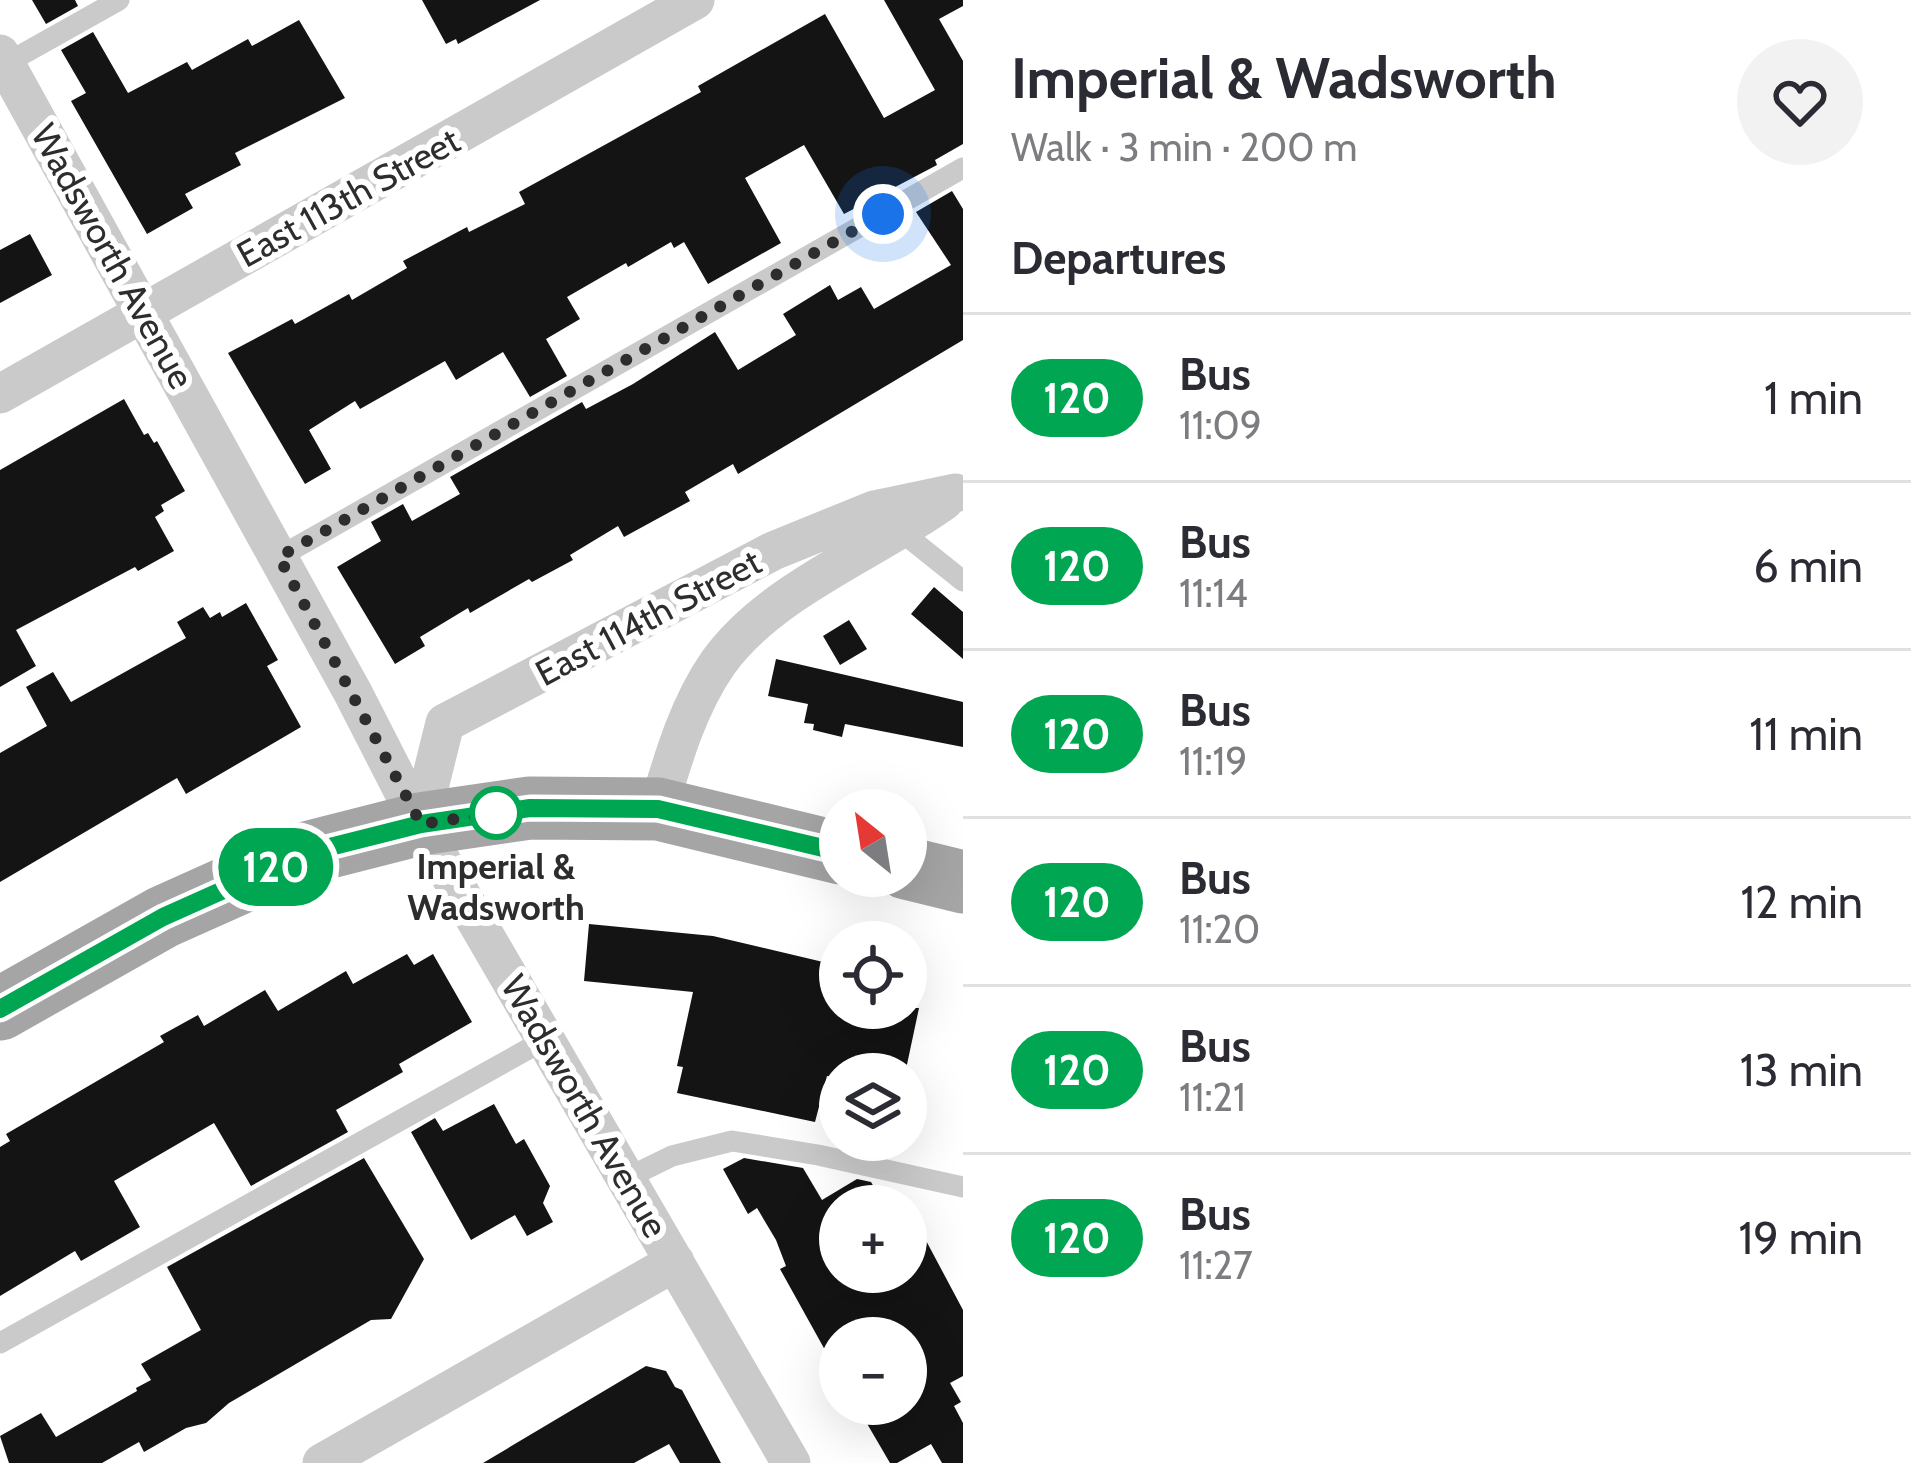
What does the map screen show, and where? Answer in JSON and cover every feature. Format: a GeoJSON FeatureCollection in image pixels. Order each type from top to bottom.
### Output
{"type":"FeatureCollection","features":[{"type":"Feature","properties":{"kind":"main road"},"geometry":{"type":"LineString","coordinates":[[0,1009],[163,917],[306,853],[421,824],[530,808],[658,809],[819,848]]}},
{"type":"Feature","properties":{"kind":"main road"},"geometry":{"type":"LineString","coordinates":[[927,873],[963,882]]}},
{"type":"Feature","properties":{"kind":"street","name":"East 113th Street"},"geometry":{"type":"LineString","coordinates":[[0,394],[695,0]]}},
{"type":"Feature","properties":{"kind":"street","name":"Wadsworth Avenue"},"geometry":{"type":"LineString","coordinates":[[3,59],[145,311],[421,824],[790,1463]]}},
{"type":"Feature","properties":{"kind":"street","name":"East 114th Street"},"geometry":{"type":"LineString","coordinates":[[421,824],[445,723],[773,551],[888,521],[959,490]]}},
{"type":"Feature","properties":{"kind":"street","name":"East 114th Street"},"geometry":{"type":"LineString","coordinates":[[658,809],[682,733],[719,662],[775,606],[888,521]]}},
{"type":"Feature","properties":{"kind":"street"},"geometry":{"type":"LineString","coordinates":[[322,1463],[675,1262]]}},
{"type":"Feature","properties":{"kind":"lane"},"geometry":{"type":"LineString","coordinates":[[3,59],[118,0]]}},
{"type":"Feature","properties":{"kind":"lane"},"geometry":{"type":"LineString","coordinates":[[279,557],[963,168]]}},
{"type":"Feature","properties":{"kind":"lane"},"geometry":{"type":"LineString","coordinates":[[888,521],[963,581]]}},
{"type":"Feature","properties":{"kind":"lane"},"geometry":{"type":"LineString","coordinates":[[0,1342],[548,1038]]}},
{"type":"Feature","properties":{"kind":"lane"},"geometry":{"type":"LineString","coordinates":[[626,1178],[672,1156],[732,1141],[963,1187]]}},
{"type":"Feature","properties":{"kind":"building"},"geometry":{"type":"Polygon","coordinates":[[[32,0],[75,0],[78,6],[46,24],[32,0]]]}},
{"type":"Feature","properties":{"kind":"building"},"geometry":{"type":"Polygon","coordinates":[[[422,0],[540,0],[458,44],[456,39],[446,44],[422,0]]]}},
{"type":"Feature","properties":{"kind":"building"},"geometry":{"type":"Polygon","coordinates":[[[884,0],[963,0],[963,6],[939,19],[963,61],[963,144],[935,160],[937,165],[844,214],[804,145],[745,178],[781,243],[708,284],[684,242],[674,248],[671,242],[628,267],[626,263],[567,297],[580,319],[546,339],[567,376],[530,397],[503,352],[456,380],[445,361],[360,409],[355,401],[309,430],[331,469],[305,484],[228,353],[349,294],[352,300],[407,268],[403,261],[467,227],[469,232],[525,204],[519,192],[701,92],[698,86],[825,14],[884,118],[935,90],[884,0]]]}},
{"type":"Feature","properties":{"kind":"building"},"geometry":{"type":"Polygon","coordinates":[[[299,20],[345,98],[235,153],[241,165],[185,194],[193,208],[147,234],[71,101],[86,93],[61,50],[93,32],[128,93],[187,62],[192,70],[248,39],[252,46],[299,20]]]}},
{"type":"Feature","properties":{"kind":"building"},"geometry":{"type":"Polygon","coordinates":[[[952,191],[963,209],[963,340],[738,474],[733,464],[685,492],[690,501],[624,537],[618,526],[570,555],[573,560],[470,613],[468,608],[420,637],[425,646],[395,664],[337,567],[381,541],[371,522],[403,504],[412,521],[460,494],[450,477],[582,402],[586,409],[633,384],[715,332],[738,370],[796,335],[783,314],[830,285],[838,300],[861,287],[874,309],[951,265],[916,212],[952,191]]]}},
{"type":"Feature","properties":{"kind":"building"},"geometry":{"type":"Polygon","coordinates":[[[30,234],[52,275],[0,303],[0,250],[30,234]]]}},
{"type":"Feature","properties":{"kind":"building"},"geometry":{"type":"Polygon","coordinates":[[[124,399],[144,435],[157,441],[185,491],[161,505],[164,511],[155,517],[174,551],[16,630],[36,666],[0,687],[0,470],[124,399]]]}},
{"type":"Feature","properties":{"kind":"building"},"geometry":{"type":"Polygon","coordinates":[[[934,587],[963,612],[963,659],[911,614],[934,587]]]}},
{"type":"Feature","properties":{"kind":"building"},"geometry":{"type":"Polygon","coordinates":[[[246,603],[278,660],[267,666],[301,727],[186,794],[177,778],[0,882],[0,753],[47,726],[26,687],[53,672],[71,702],[186,638],[177,622],[203,607],[210,618],[220,612],[222,617],[246,603]]]}},
{"type":"Feature","properties":{"kind":"building"},"geometry":{"type":"Polygon","coordinates":[[[849,620],[867,649],[840,665],[823,636],[849,620]]]}},
{"type":"Feature","properties":{"kind":"building"},"geometry":{"type":"Polygon","coordinates":[[[776,659],[963,702],[963,747],[845,724],[842,737],[813,730],[814,724],[804,723],[808,704],[768,696],[776,659]]]}},
{"type":"Feature","properties":{"kind":"building"},"geometry":{"type":"Polygon","coordinates":[[[589,924],[713,936],[819,961],[819,1029],[915,1029],[909,1053],[819,1053],[815,1122],[677,1093],[683,1067],[677,1066],[693,992],[584,981],[589,924]]]}},
{"type":"Feature","properties":{"kind":"building"},"geometry":{"type":"Polygon","coordinates":[[[407,954],[414,965],[433,954],[472,1022],[399,1064],[403,1072],[336,1110],[348,1132],[251,1186],[214,1123],[114,1181],[140,1227],[81,1261],[75,1251],[0,1296],[0,1147],[10,1141],[6,1134],[164,1042],[160,1036],[198,1015],[204,1026],[265,990],[278,1011],[346,971],[353,984],[407,954]]]}},
{"type":"Feature","properties":{"kind":"building"},"geometry":{"type":"Polygon","coordinates":[[[494,1104],[516,1144],[524,1139],[550,1186],[543,1203],[553,1222],[527,1236],[515,1215],[471,1240],[411,1132],[435,1118],[443,1131],[494,1104]]]}},
{"type":"Feature","properties":{"kind":"building"},"geometry":{"type":"Polygon","coordinates":[[[364,1158],[424,1259],[391,1319],[371,1320],[229,1403],[206,1423],[186,1428],[144,1452],[139,1442],[102,1463],[9,1463],[0,1436],[41,1413],[56,1437],[137,1391],[151,1380],[141,1364],[201,1330],[167,1267],[364,1158]]]}},
{"type":"Feature","properties":{"kind":"building"},"geometry":{"type":"Polygon","coordinates":[[[744,1158],[803,1168],[819,1195],[819,1293],[927,1293],[927,1242],[963,1310],[963,1376],[950,1383],[961,1402],[954,1406],[963,1423],[963,1463],[942,1463],[931,1444],[890,1463],[868,1425],[927,1425],[927,1317],[819,1317],[819,1339],[780,1269],[786,1266],[776,1240],[757,1208],[748,1214],[723,1169],[744,1158]]]}},
{"type":"Feature","properties":{"kind":"building"},"geometry":{"type":"Polygon","coordinates":[[[857,1179],[873,1185],[847,1185],[857,1179]]]}},
{"type":"Feature","properties":{"kind":"building"},"geometry":{"type":"Polygon","coordinates":[[[646,1366],[666,1371],[682,1390],[721,1463],[680,1463],[669,1444],[634,1463],[483,1463],[646,1366]]]}},
{"type":"Feature","properties":{"kind":"bus line","name":"120"},"geometry":{"type":"LineString","coordinates":[[0,1009],[163,917],[306,853],[421,824],[530,808],[658,809],[819,847]]}},
{"type":"Feature","properties":{"kind":"place","name":"Imperial & Wadsworth"},"geometry":{"type":"Point","coordinates":[496,813]}},
{"type":"Feature","properties":{"kind":"route"},"geometry":{"type":"LineString","coordinates":[[496,813],[421,824],[279,557],[883,214]]}}]}
